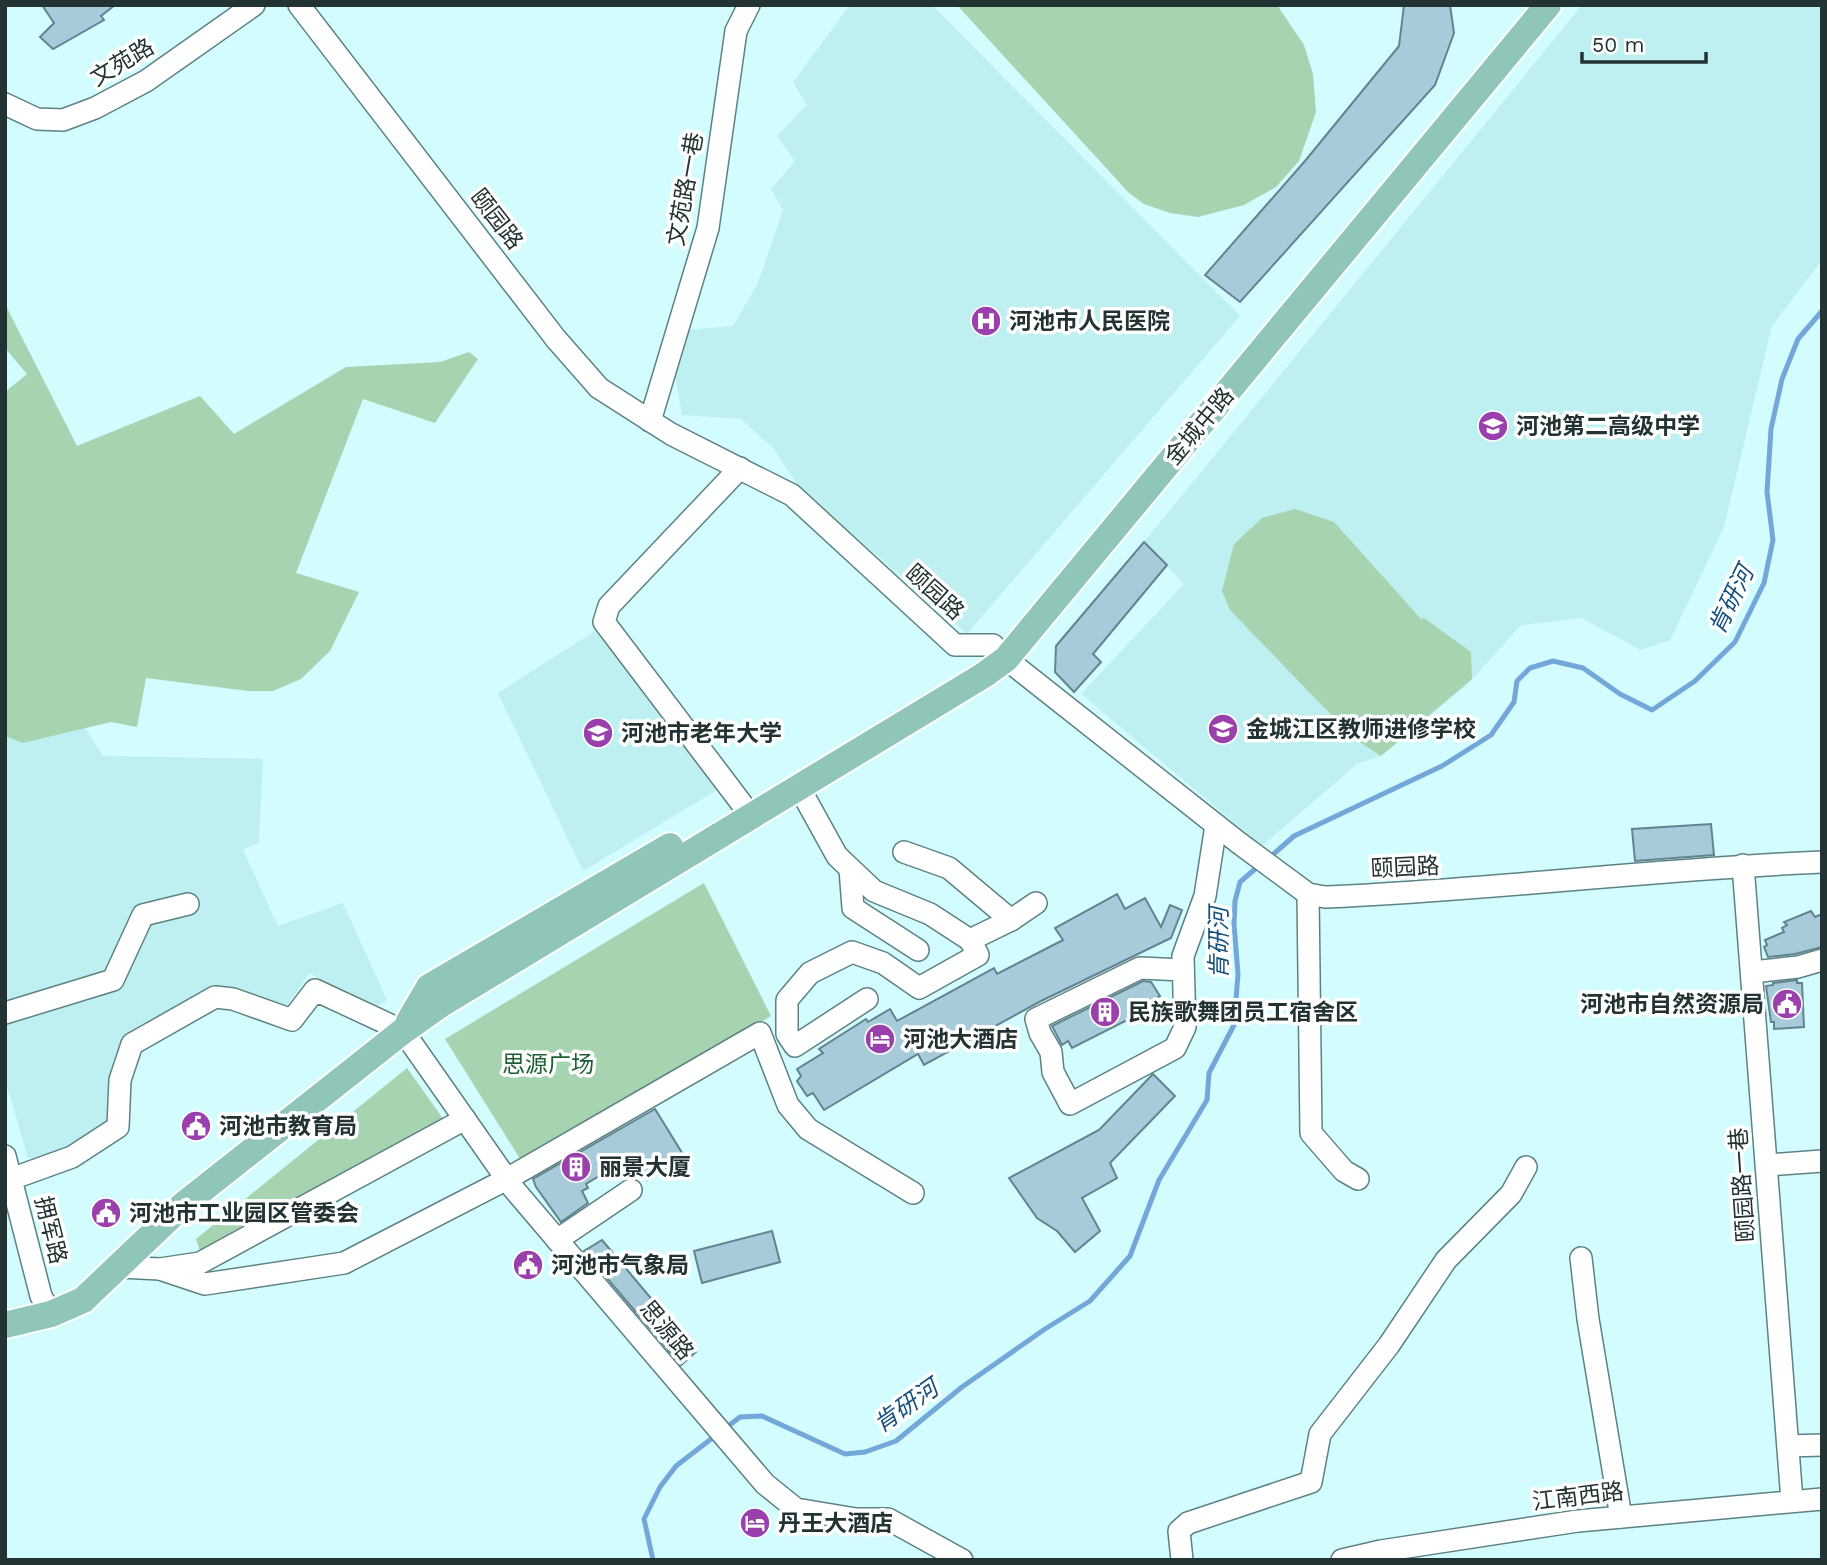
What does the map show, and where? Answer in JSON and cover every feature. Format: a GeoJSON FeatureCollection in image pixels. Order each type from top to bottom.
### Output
{"type":"FeatureCollection","features":[{"type":"Feature","properties":{"kind":"main road","name":"金城中路"},"geometry":{"type":"LineString","coordinates":[[797,781],[984,675],[1525,5]]}},
{"type":"Feature","properties":{"kind":"main road","name":"金城中路"},"geometry":{"type":"LineString","coordinates":[[1000,652],[1548,5]]}},
{"type":"Feature","properties":{"kind":"main road"},"geometry":{"type":"LineString","coordinates":[[402,1031],[429,987],[742,804],[797,781]]}},
{"type":"Feature","properties":{"kind":"main road"},"geometry":{"type":"LineString","coordinates":[[5,1325],[51,1314],[83,1300],[183,1205],[402,1031],[797,781]]}},
{"type":"Feature","properties":{"kind":"street","name":"文苑路"},"geometry":{"type":"LineString","coordinates":[[5,104],[37,119],[63,120],[85,112],[146,81],[254,5]]}},
{"type":"Feature","properties":{"kind":"street","name":"颐园路"},"geometry":{"type":"LineString","coordinates":[[299,5],[556,338],[599,388],[671,434],[792,495],[955,645],[1000,652]]}},
{"type":"Feature","properties":{"kind":"street","name":"文苑路一巷"},"geometry":{"type":"LineString","coordinates":[[650,421],[708,228],[736,31],[749,5]]}},
{"type":"Feature","properties":{"kind":"street"},"geometry":{"type":"LineString","coordinates":[[740,468],[609,606],[604,622],[742,804]]}},
{"type":"Feature","properties":{"kind":"street"},"geometry":{"type":"LineString","coordinates":[[1000,652],[1216,825],[1308,894],[1311,1133],[1344,1171],[1358,1179]]}},
{"type":"Feature","properties":{"kind":"street"},"geometry":{"type":"LineString","coordinates":[[797,781],[837,856],[850,869],[874,891],[930,914],[970,940],[978,955],[919,988],[883,963],[852,952],[810,973],[787,1000],[787,1034],[796,1046],[867,999]]}},
{"type":"Feature","properties":{"kind":"street"},"geometry":{"type":"LineString","coordinates":[[1183,970],[1140,968],[1036,1018],[1051,1052],[1053,1072],[1070,1104],[1175,1048],[1185,1027],[1183,956],[1205,896],[1216,825]]}},
{"type":"Feature","properties":{"kind":"street"},"geometry":{"type":"LineString","coordinates":[[904,852],[949,868],[1011,920]]}},
{"type":"Feature","properties":{"kind":"street","name":"颐园路"},"geometry":{"type":"LineString","coordinates":[[1308,894],[1325,897],[1486,888],[1743,865],[1822,862]]}},
{"type":"Feature","properties":{"kind":"street","name":"颐园路一巷"},"geometry":{"type":"LineString","coordinates":[[1743,865],[1792,1501]]}},
{"type":"Feature","properties":{"kind":"street"},"geometry":{"type":"LineString","coordinates":[[850,869],[853,908],[918,950]]}},
{"type":"Feature","properties":{"kind":"street"},"geometry":{"type":"LineString","coordinates":[[5,1013],[113,980],[143,915],[188,904]]}},
{"type":"Feature","properties":{"kind":"street"},"geometry":{"type":"LineString","coordinates":[[970,940],[1036,904]]}},
{"type":"Feature","properties":{"kind":"street"},"geometry":{"type":"LineString","coordinates":[[1752,972],[1798,967],[1822,960]]}},
{"type":"Feature","properties":{"kind":"street"},"geometry":{"type":"LineString","coordinates":[[11,1179],[72,1157],[118,1127],[120,1080],[132,1044],[215,997],[233,999],[292,1020],[315,990],[402,1031]]}},
{"type":"Feature","properties":{"kind":"street","name":"思源路"},"geometry":{"type":"LineString","coordinates":[[402,1031],[507,1178],[556,1240],[765,1484],[796,1509],[856,1519],[888,1519],[962,1560]]}},
{"type":"Feature","properties":{"kind":"street"},"geometry":{"type":"LineString","coordinates":[[160,1269],[205,1284],[344,1263],[507,1178],[760,1033],[788,1105],[808,1129],[913,1193]]}},
{"type":"Feature","properties":{"kind":"street"},"geometry":{"type":"LineString","coordinates":[[120,1267],[160,1269],[200,1263],[465,1119]]}},
{"type":"Feature","properties":{"kind":"street","name":"拥军路"},"geometry":{"type":"LineString","coordinates":[[5,1156],[41,1296],[51,1314]]}},
{"type":"Feature","properties":{"kind":"street"},"geometry":{"type":"LineString","coordinates":[[1767,1165],[1822,1161]]}},
{"type":"Feature","properties":{"kind":"street"},"geometry":{"type":"LineString","coordinates":[[1182,1560],[1179,1531],[1188,1524],[1311,1482],[1320,1434],[1389,1345],[1446,1260],[1511,1194],[1526,1167]]}},
{"type":"Feature","properties":{"kind":"street"},"geometry":{"type":"LineString","coordinates":[[556,1240],[631,1190]]}},
{"type":"Feature","properties":{"kind":"street"},"geometry":{"type":"LineString","coordinates":[[1581,1258],[1588,1319],[1621,1517]]}},
{"type":"Feature","properties":{"kind":"street"},"geometry":{"type":"LineString","coordinates":[[1788,1446],[1822,1445]]}},
{"type":"Feature","properties":{"kind":"street","name":"江南西路"},"geometry":{"type":"LineString","coordinates":[[1342,1560],[1381,1551],[1565,1523],[1822,1499]]}},
{"type":"Feature","properties":{"kind":"shaded area","name":"河池市人民医院"},"geometry":{"type":"Polygon","coordinates":[[[850,5],[932,5],[1240,316],[967,634],[799,487],[773,448],[741,419],[682,415],[674,369],[685,330],[733,326],[758,283],[783,210],[771,189],[795,161],[777,136],[807,105],[793,82],[850,5]]]}},
{"type":"Feature","properties":{"kind":"shaded area","name":"河池第二高级中学"},"geometry":{"type":"Polygon","coordinates":[[[1582,5],[1822,5],[1822,260],[1772,326],[1724,527],[1670,640],[1641,650],[1581,618],[1521,625],[1468,684],[1381,756],[1357,764],[1262,846],[1081,694],[1184,584],[1144,542],[1582,5]]]}},
{"type":"Feature","properties":{"kind":"shaded area","name":"河池市老年大学"},"geometry":{"type":"Polygon","coordinates":[[[595,631],[722,787],[583,871],[498,693],[595,631]]]}},
{"type":"Feature","properties":{"kind":"shaded area"},"geometry":{"type":"Polygon","coordinates":[[[85,728],[103,756],[263,759],[259,842],[243,850],[278,926],[343,903],[387,1000],[374,1008],[309,973],[284,1011],[213,990],[125,1037],[112,1124],[53,1158],[28,1158],[5,1079],[5,736],[24,743],[85,728]]]}},
{"type":"Feature","properties":{"kind":"green space"},"geometry":{"type":"Polygon","coordinates":[[[957,5],[1277,5],[1304,45],[1313,74],[1316,112],[1299,161],[1276,187],[1244,205],[1198,217],[1170,213],[1144,204],[1129,193],[957,5]]]}},
{"type":"Feature","properties":{"kind":"green space"},"geometry":{"type":"Polygon","coordinates":[[[5,304],[77,446],[200,396],[234,434],[346,367],[440,362],[469,352],[478,359],[435,423],[363,399],[296,573],[359,592],[330,651],[301,679],[273,691],[248,691],[146,678],[137,727],[111,722],[23,743],[5,736],[5,392],[27,374],[5,348],[5,304]]]}},
{"type":"Feature","properties":{"kind":"green space"},"geometry":{"type":"Polygon","coordinates":[[[1295,509],[1334,522],[1421,619],[1424,618],[1471,652],[1472,679],[1381,756],[1355,739],[1305,688],[1230,610],[1222,591],[1234,544],[1262,518],[1295,509]]]}},
{"type":"Feature","properties":{"kind":"green space","name":"思源广场"},"geometry":{"type":"Polygon","coordinates":[[[704,883],[771,1016],[524,1165],[445,1039],[704,883]]]}},
{"type":"Feature","properties":{"kind":"green space"},"geometry":{"type":"Polygon","coordinates":[[[407,1068],[444,1120],[200,1251],[196,1239],[407,1068]]]}},
{"type":"Feature","properties":{"kind":"building"},"geometry":{"type":"Polygon","coordinates":[[[42,5],[115,5],[101,16],[104,20],[53,49],[40,37],[54,23],[42,5]]]}},
{"type":"Feature","properties":{"kind":"building"},"geometry":{"type":"Polygon","coordinates":[[[1404,5],[1450,5],[1454,33],[1435,85],[1240,302],[1205,275],[1305,161],[1399,46],[1404,5]]]}},
{"type":"Feature","properties":{"kind":"building"},"geometry":{"type":"Polygon","coordinates":[[[1144,542],[1167,565],[1093,654],[1101,662],[1074,692],[1055,672],[1056,646],[1144,542]]]}},
{"type":"Feature","properties":{"kind":"building"},"geometry":{"type":"Polygon","coordinates":[[[1711,824],[1714,855],[1635,861],[1632,829],[1711,824]]]}},
{"type":"Feature","properties":{"kind":"building"},"geometry":{"type":"Polygon","coordinates":[[[1117,894],[1125,909],[1145,898],[1161,927],[1170,905],[1182,910],[1171,938],[1041,1001],[924,1065],[918,1054],[824,1110],[813,1093],[807,1096],[797,1081],[801,1076],[797,1069],[823,1053],[819,1049],[866,1019],[868,1022],[890,1009],[897,1021],[994,968],[997,974],[1063,940],[1055,928],[1117,894]]]}},
{"type":"Feature","properties":{"kind":"building"},"geometry":{"type":"Polygon","coordinates":[[[1811,911],[1815,917],[1822,914],[1822,947],[1768,957],[1764,947],[1767,945],[1765,940],[1784,932],[1782,928],[1787,925],[1784,922],[1811,911]]]}},
{"type":"Feature","properties":{"kind":"building","name":"河池市自然资源局"},"geometry":{"type":"Polygon","coordinates":[[[1797,980],[1797,983],[1802,983],[1804,1027],[1774,1029],[1766,986],[1797,980]]]}},
{"type":"Feature","properties":{"kind":"building","name":"民族歌舞团员工宿舍区"},"geometry":{"type":"Polygon","coordinates":[[[1143,981],[1151,982],[1160,996],[1150,1001],[1153,1007],[1072,1048],[1068,1041],[1062,1045],[1052,1026],[1143,981]]]}},
{"type":"Feature","properties":{"kind":"building"},"geometry":{"type":"Polygon","coordinates":[[[1153,1074],[1175,1096],[1110,1163],[1117,1178],[1082,1198],[1100,1231],[1075,1252],[1057,1231],[1037,1218],[1009,1178],[1099,1130],[1153,1074]]]}},
{"type":"Feature","properties":{"kind":"building","name":"丽景大厦"},"geometry":{"type":"Polygon","coordinates":[[[655,1109],[684,1156],[647,1180],[634,1160],[620,1168],[619,1164],[586,1184],[588,1188],[582,1191],[588,1203],[561,1222],[533,1179],[655,1109]]]}},
{"type":"Feature","properties":{"kind":"building"},"geometry":{"type":"Polygon","coordinates":[[[772,1231],[780,1262],[702,1283],[694,1251],[772,1231]]]}},
{"type":"Feature","properties":{"kind":"building"},"geometry":{"type":"Polygon","coordinates":[[[602,1240],[696,1352],[681,1365],[584,1251],[602,1240]]]}},
{"type":"Feature","properties":{"kind":"waterway","name":"肯研河"},"geometry":{"type":"LineString","coordinates":[[1269,858],[1294,836],[1442,766],[1491,735],[1514,702],[1517,681],[1530,668],[1553,661],[1583,668],[1620,694],[1652,710],[1695,681],[1735,642],[1764,583],[1773,540],[1767,492],[1771,429],[1782,379],[1798,339],[1822,311]]}},
{"type":"Feature","properties":{"kind":"waterway","name":"肯研河"},"geometry":{"type":"LineString","coordinates":[[723,1430],[740,1417],[762,1416],[845,1454],[865,1452],[896,1441],[962,1387],[1090,1301],[1130,1256],[1159,1180],[1207,1100],[1209,1073],[1234,1025],[1238,974],[1235,901],[1240,882],[1261,864]]}},
{"type":"Feature","properties":{"kind":"waterway","name":"肯研河"},"geometry":{"type":"LineString","coordinates":[[653,1560],[644,1519],[660,1487],[676,1466],[715,1436]]}},
{"type":"Feature","properties":{"kind":"place","name":"河池市人民医院"},"geometry":{"type":"Point","coordinates":[986,321]}},
{"type":"Feature","properties":{"kind":"place","name":"河池第二高级中学"},"geometry":{"type":"Point","coordinates":[1493,426]}},
{"type":"Feature","properties":{"kind":"place","name":"金城江区教师进修学校"},"geometry":{"type":"Point","coordinates":[1223,729]}},
{"type":"Feature","properties":{"kind":"place","name":"河池市老年大学"},"geometry":{"type":"Point","coordinates":[598,733]}},
{"type":"Feature","properties":{"kind":"place","name":"河池市自然资源局"},"geometry":{"type":"Point","coordinates":[1787,1004]}},
{"type":"Feature","properties":{"kind":"place","name":"民族歌舞团员工宿舍区"},"geometry":{"type":"Point","coordinates":[1105,1012]}},
{"type":"Feature","properties":{"kind":"place","name":"河池大酒店"},"geometry":{"type":"Point","coordinates":[880,1039]}},
{"type":"Feature","properties":{"kind":"place","name":"河池市教育局"},"geometry":{"type":"Point","coordinates":[196,1126]}},
{"type":"Feature","properties":{"kind":"place","name":"丽景大厦"},"geometry":{"type":"Point","coordinates":[576,1167]}},
{"type":"Feature","properties":{"kind":"place","name":"河池市工业园区管委会"},"geometry":{"type":"Point","coordinates":[106,1213]}},
{"type":"Feature","properties":{"kind":"place","name":"河池市气象局"},"geometry":{"type":"Point","coordinates":[528,1265]}},
{"type":"Feature","properties":{"kind":"place","name":"丹王大酒店"},"geometry":{"type":"Point","coordinates":[755,1523]}}]}
